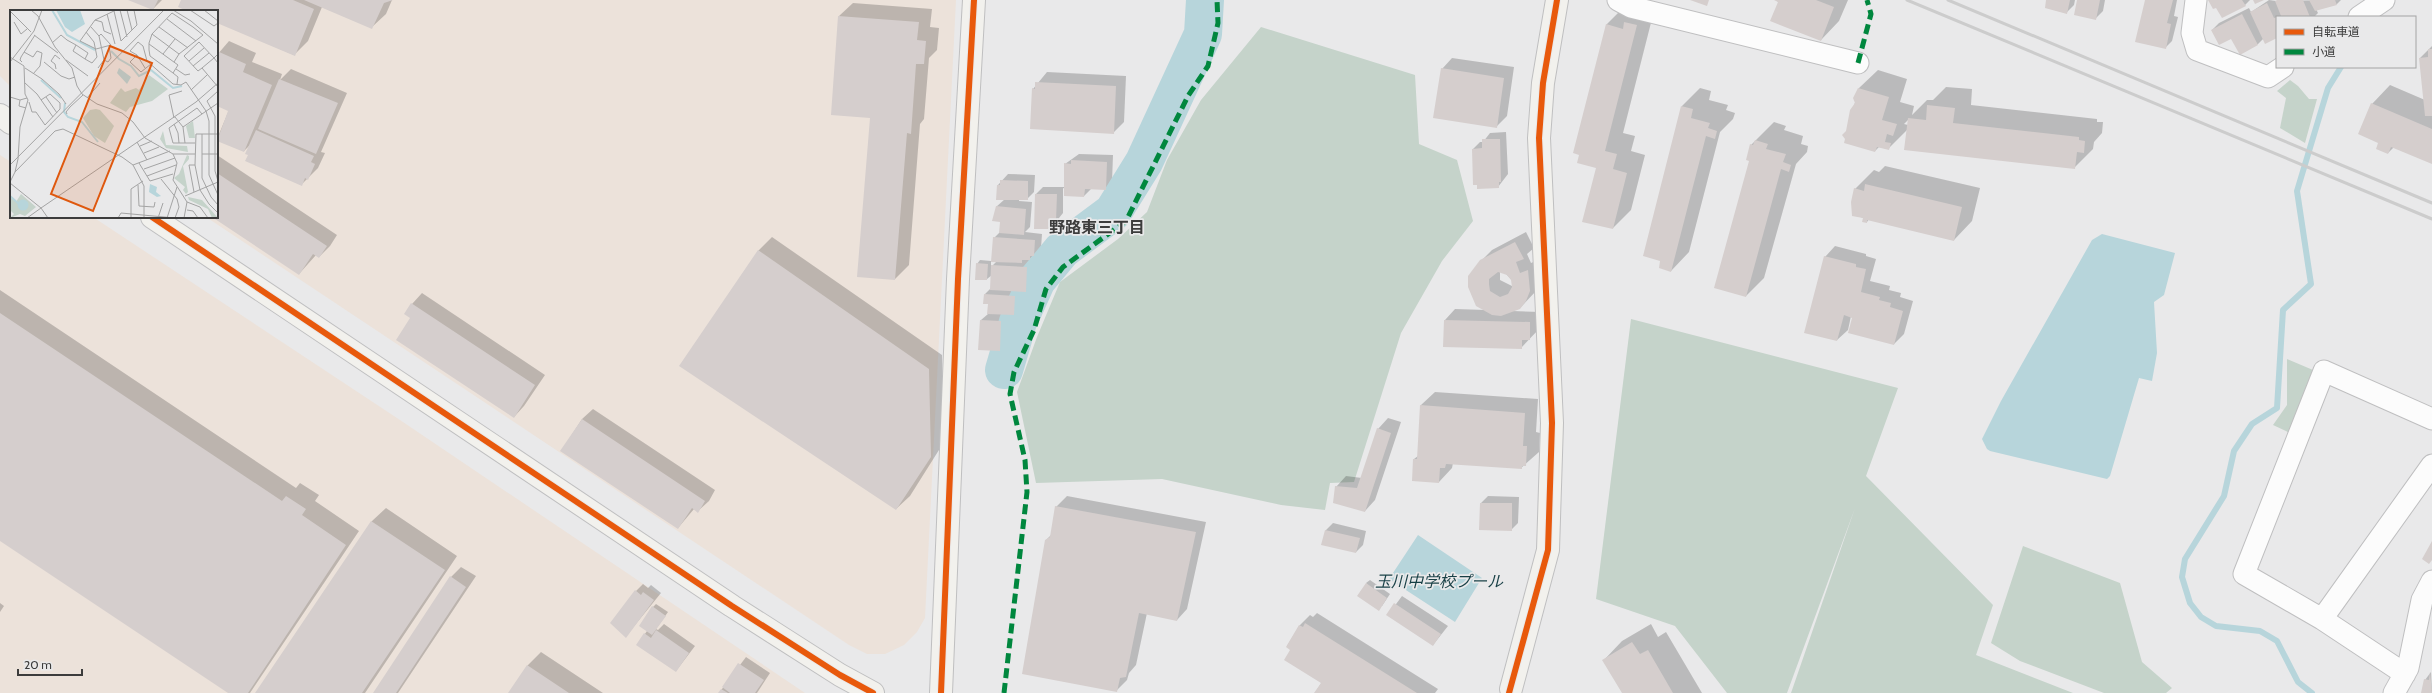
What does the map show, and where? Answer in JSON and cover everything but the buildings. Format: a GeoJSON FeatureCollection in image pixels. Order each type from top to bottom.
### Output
{"type":"FeatureCollection","features":[{"type":"Feature","properties":{"kind":"street"},"geometry":{"type":"LineString","coordinates":[[941,693],[958,279],[974,0]]}},
{"type":"Feature","properties":{"kind":"street"},"geometry":{"type":"LineString","coordinates":[[1510,691],[1548,550],[1552,423],[1539,138],[1543,83],[1557,0]]}},
{"type":"Feature","properties":{"kind":"street"},"geometry":{"type":"LineString","coordinates":[[1618,0],[1631,7],[1858,63]]}},
{"type":"Feature","properties":{"kind":"street"},"geometry":{"type":"LineString","coordinates":[[2196,0],[2192,33],[2197,50],[2268,77],[2282,68]]}},
{"type":"Feature","properties":{"kind":"street"},"geometry":{"type":"LineString","coordinates":[[2360,16],[2384,0]]}},
{"type":"Feature","properties":{"kind":"street"},"geometry":{"type":"LineString","coordinates":[[0,115],[10,122]]}},
{"type":"Feature","properties":{"kind":"street"},"geometry":{"type":"LineString","coordinates":[[153,218],[732,606],[840,675],[873,693]]}},
{"type":"Feature","properties":{"kind":"street"},"geometry":{"type":"LineString","coordinates":[[2405,674],[2322,619],[2244,574],[2324,371],[2432,419]]}},
{"type":"Feature","properties":{"kind":"street"},"geometry":{"type":"LineString","coordinates":[[2322,619],[2432,465]]}},
{"type":"Feature","properties":{"kind":"street"},"geometry":{"type":"LineString","coordinates":[[2394,693],[2408,668],[2422,600],[2432,581]]}},
{"type":"Feature","properties":{"kind":"shaded area"},"geometry":{"type":"Polygon","coordinates":[[[0,0],[956,0],[925,618],[917,632],[904,645],[885,654],[867,654],[849,645],[208,218],[218,218],[218,10],[10,10],[10,86],[0,76],[0,0]]]}},
{"type":"Feature","properties":{"kind":"shaded area"},"geometry":{"type":"Polygon","coordinates":[[[1261,27],[1415,75],[1419,144],[1457,160],[1473,221],[1442,261],[1401,333],[1354,482],[1330,483],[1325,510],[1281,505],[1162,479],[1036,483],[1017,392],[1037,337],[1060,282],[1118,239],[1147,212],[1167,160],[1201,100],[1261,27]]]}},
{"type":"Feature","properties":{"kind":"shaded area"},"geometry":{"type":"Polygon","coordinates":[[[2290,80],[2298,86],[2309,99],[2317,99],[2305,143],[2280,128],[2286,98],[2277,91],[2290,80]]]}},
{"type":"Feature","properties":{"kind":"shaded area"},"geometry":{"type":"Polygon","coordinates":[[[0,155],[10,161],[10,218],[95,218],[400,420],[805,693],[0,693],[0,155]]]}},
{"type":"Feature","properties":{"kind":"shaded area"},"geometry":{"type":"Polygon","coordinates":[[[1631,319],[1898,388],[1866,476],[1993,605],[1976,655],[2073,693],[1791,693],[1855,508],[1787,693],[1727,693],[1675,626],[1596,599],[1631,319]]]}},
{"type":"Feature","properties":{"kind":"shaded area"},"geometry":{"type":"Polygon","coordinates":[[[2287,359],[2313,370],[2292,434],[2273,425],[2287,405],[2287,359]]]}},
{"type":"Feature","properties":{"kind":"shaded area"},"geometry":{"type":"Polygon","coordinates":[[[2023,546],[2120,583],[2142,662],[2172,688],[2166,693],[2104,693],[2020,661],[1991,643],[2023,546]]]}},
{"type":"Feature","properties":{"kind":"water"},"geometry":{"type":"Polygon","coordinates":[[[2102,234],[2175,253],[2164,295],[2154,302],[2157,353],[2152,381],[2139,378],[2110,476],[2107,479],[1990,451],[1987,449],[1982,439],[2001,401],[2092,240],[2102,234]]]}},
{"type":"Feature","properties":{"kind":"water","name":"玉川中学校プール"},"geometry":{"type":"Polygon","coordinates":[[[1418,535],[1482,578],[1455,622],[1389,579],[1418,535]]]}},
{"type":"Feature","properties":{"kind":"waterway"},"geometry":{"type":"LineString","coordinates":[[1004,370],[1018,322],[1037,280],[1062,250],[1113,212],[1144,162],[1203,34],[1205,0]]}},
{"type":"Feature","properties":{"kind":"waterway"},"geometry":{"type":"LineString","coordinates":[[2312,693],[2298,682],[2277,641],[2260,631],[2216,626],[2201,617],[2190,603],[2182,577],[2185,559],[2224,496],[2234,451],[2252,424],[2277,408],[2283,310],[2311,284],[2297,191],[2328,88],[2340,68]]}},
{"type":"Feature","properties":{"kind":"railway"},"geometry":{"type":"LineString","coordinates":[[1907,0],[2432,219]]}},
{"type":"Feature","properties":{"kind":"railway"},"geometry":{"type":"LineString","coordinates":[[1948,0],[2432,203]]}},
{"type":"Feature","properties":{"kind":"marked path"},"geometry":{"type":"LineString","coordinates":[[1004,693],[1027,492],[1025,460],[1010,394],[1014,372],[1034,330],[1046,289],[1063,267],[1126,221],[1188,96],[1208,66],[1218,23],[1217,0]]}},
{"type":"Feature","properties":{"kind":"marked path"},"geometry":{"type":"LineString","coordinates":[[1858,63],[1871,14],[1867,0]]}},
{"type":"Feature","properties":{"kind":"cycle path"},"geometry":{"type":"LineString","coordinates":[[941,693],[958,279],[974,0]]}},
{"type":"Feature","properties":{"kind":"cycle path"},"geometry":{"type":"LineString","coordinates":[[1509,693],[1548,550],[1552,423],[1539,138],[1543,83],[1557,0]]}},
{"type":"Feature","properties":{"kind":"cycle path"},"geometry":{"type":"LineString","coordinates":[[153,218],[732,606],[840,675],[873,693]]}},
{"type":"Feature","properties":{"kind":"district","name":"野路東三丁目"},"geometry":{"type":"Point","coordinates":[1097,227]}}]}
